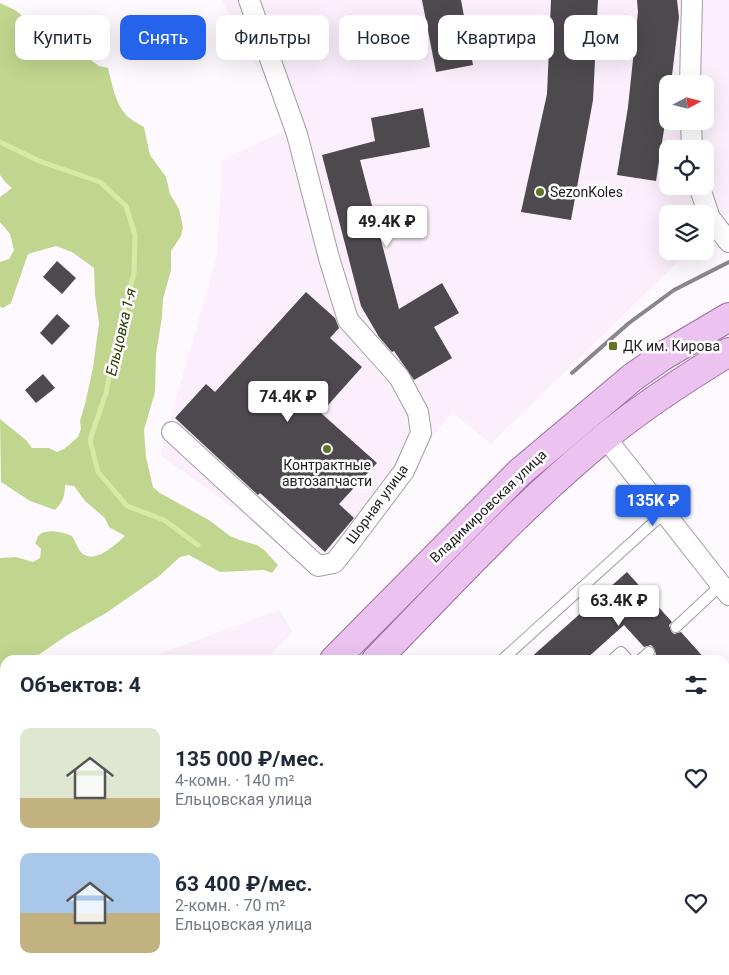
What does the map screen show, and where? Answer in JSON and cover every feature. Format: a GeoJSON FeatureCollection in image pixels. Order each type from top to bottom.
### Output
{"type":"FeatureCollection","features":[{"type":"Feature","properties":{"kind":"main road","name":"Владимировская улица"},"geometry":{"type":"LineString","coordinates":[[339,655],[520,472],[633,377],[663,356],[729,317]]}},
{"type":"Feature","properties":{"kind":"main road","name":"Владимировская улица"},"geometry":{"type":"LineString","coordinates":[[387,655],[521,511],[605,438],[679,382],[729,352]]}},
{"type":"Feature","properties":{"kind":"street","name":"Шорная улица"},"geometry":{"type":"LineString","coordinates":[[172,432],[318,566],[334,563],[346,548],[404,471],[422,433],[418,412],[399,377],[348,320],[329,258],[297,134],[249,0]]}},
{"type":"Feature","properties":{"kind":"street"},"geometry":{"type":"LineString","coordinates":[[690,75],[692,0]]}},
{"type":"Feature","properties":{"kind":"street"},"geometry":{"type":"LineString","coordinates":[[702,195],[710,218],[729,242]]}},
{"type":"Feature","properties":{"kind":"street"},"geometry":{"type":"LineString","coordinates":[[605,438],[725,590]]}},
{"type":"Feature","properties":{"kind":"lane"},"geometry":{"type":"LineString","coordinates":[[508,655],[664,513]]}},
{"type":"Feature","properties":{"kind":"lane"},"geometry":{"type":"LineString","coordinates":[[676,627],[725,590]]}},
{"type":"Feature","properties":{"kind":"lane"},"geometry":{"type":"LineString","coordinates":[[646,655],[649,652]]}},
{"type":"Feature","properties":{"kind":"shaded area"},"geometry":{"type":"Polygon","coordinates":[[[222,0],[729,0],[729,212],[714,226],[714,205],[659,205],[659,260],[680,260],[491,444],[452,412],[326,574],[160,455],[217,256],[222,160],[289,128],[253,60],[329,60],[329,15],[230,15],[222,0]]]}},
{"type":"Feature","properties":{"kind":"shaded area"},"geometry":{"type":"Polygon","coordinates":[[[279,610],[293,632],[270,655],[156,655],[279,610]]]}},
{"type":"Feature","properties":{"kind":"green space"},"geometry":{"type":"Polygon","coordinates":[[[0,3],[21,15],[15,15],[15,60],[91,60],[99,66],[108,68],[114,93],[120,106],[127,116],[144,127],[150,155],[166,177],[170,194],[179,209],[183,227],[181,236],[171,251],[171,270],[163,299],[156,354],[155,392],[144,430],[146,457],[153,487],[160,493],[209,520],[230,536],[257,545],[278,565],[272,573],[264,570],[220,572],[189,555],[180,557],[158,577],[106,613],[66,636],[38,655],[0,655],[0,558],[16,557],[33,562],[40,558],[41,549],[35,543],[39,535],[51,531],[72,536],[80,551],[91,557],[103,553],[125,536],[109,527],[105,518],[85,501],[74,486],[65,485],[63,499],[55,510],[30,501],[1,482],[0,419],[26,440],[32,448],[49,448],[57,452],[64,449],[78,437],[93,368],[99,323],[94,268],[72,252],[56,246],[28,254],[11,303],[3,308],[0,307],[0,262],[9,259],[14,250],[10,234],[0,222],[0,197],[12,188],[0,175],[0,3]]]}},
{"type":"Feature","properties":{"kind":"building"},"geometry":{"type":"Polygon","coordinates":[[[422,0],[461,0],[464,15],[438,15],[438,60],[472,60],[473,65],[436,72],[428,31],[428,15],[425,15],[422,0]]]}},
{"type":"Feature","properties":{"kind":"building"},"geometry":{"type":"Polygon","coordinates":[[[551,0],[598,0],[597,15],[564,15],[564,60],[595,60],[593,100],[571,220],[521,212],[547,94],[548,60],[554,60],[554,15],[550,15],[551,0]]]}},
{"type":"Feature","properties":{"kind":"building"},"geometry":{"type":"Polygon","coordinates":[[[637,0],[677,0],[679,17],[672,75],[659,75],[659,130],[664,130],[662,140],[659,140],[659,162],[656,181],[617,175],[628,107],[633,60],[637,60],[637,0]]]}},
{"type":"Feature","properties":{"kind":"building"},"geometry":{"type":"Polygon","coordinates":[[[423,108],[430,147],[360,160],[399,309],[442,283],[459,313],[434,327],[452,358],[414,380],[394,351],[392,352],[379,337],[361,306],[322,155],[375,141],[371,118],[423,108]]]}},
{"type":"Feature","properties":{"kind":"building"},"geometry":{"type":"Polygon","coordinates":[[[57,261],[76,278],[62,294],[43,277],[57,261]]]}},
{"type":"Feature","properties":{"kind":"building"},"geometry":{"type":"Polygon","coordinates":[[[306,292],[335,318],[339,328],[330,338],[362,367],[321,413],[377,463],[339,504],[354,518],[325,552],[260,493],[258,495],[175,418],[206,384],[215,392],[306,292]]]}},
{"type":"Feature","properties":{"kind":"building"},"geometry":{"type":"Polygon","coordinates":[[[57,314],[70,326],[52,345],[40,333],[57,314]]]}},
{"type":"Feature","properties":{"kind":"building"},"geometry":{"type":"Polygon","coordinates":[[[43,374],[55,388],[36,403],[25,390],[43,374]]]}},
{"type":"Feature","properties":{"kind":"building"},"geometry":{"type":"Polygon","coordinates":[[[627,572],[672,622],[669,625],[671,631],[674,634],[681,632],[702,655],[655,655],[654,648],[651,645],[644,647],[624,625],[591,655],[534,655],[627,572]]]}},
{"type":"Feature","properties":{"kind":"waterway","name":"Ельцовка 1-я"},"geometry":{"type":"LineString","coordinates":[[0,142],[39,161],[100,182],[126,206],[135,235],[134,273],[115,346],[106,393],[90,440],[98,472],[127,506],[164,520],[198,545]]}},
{"type":"Feature","properties":{"kind":"railway"},"geometry":{"type":"LineString","coordinates":[[572,373],[629,323],[674,290],[729,262]]}},
{"type":"Feature","properties":{"kind":"place","name":"SezonKoles"},"geometry":{"type":"Point","coordinates":[540,192]}},
{"type":"Feature","properties":{"kind":"place","name":"ДК им. Кирова"},"geometry":{"type":"Point","coordinates":[613,346]}},
{"type":"Feature","properties":{"kind":"place","name":"Контрактные автозапчасти"},"geometry":{"type":"Point","coordinates":[327,449]}}]}
